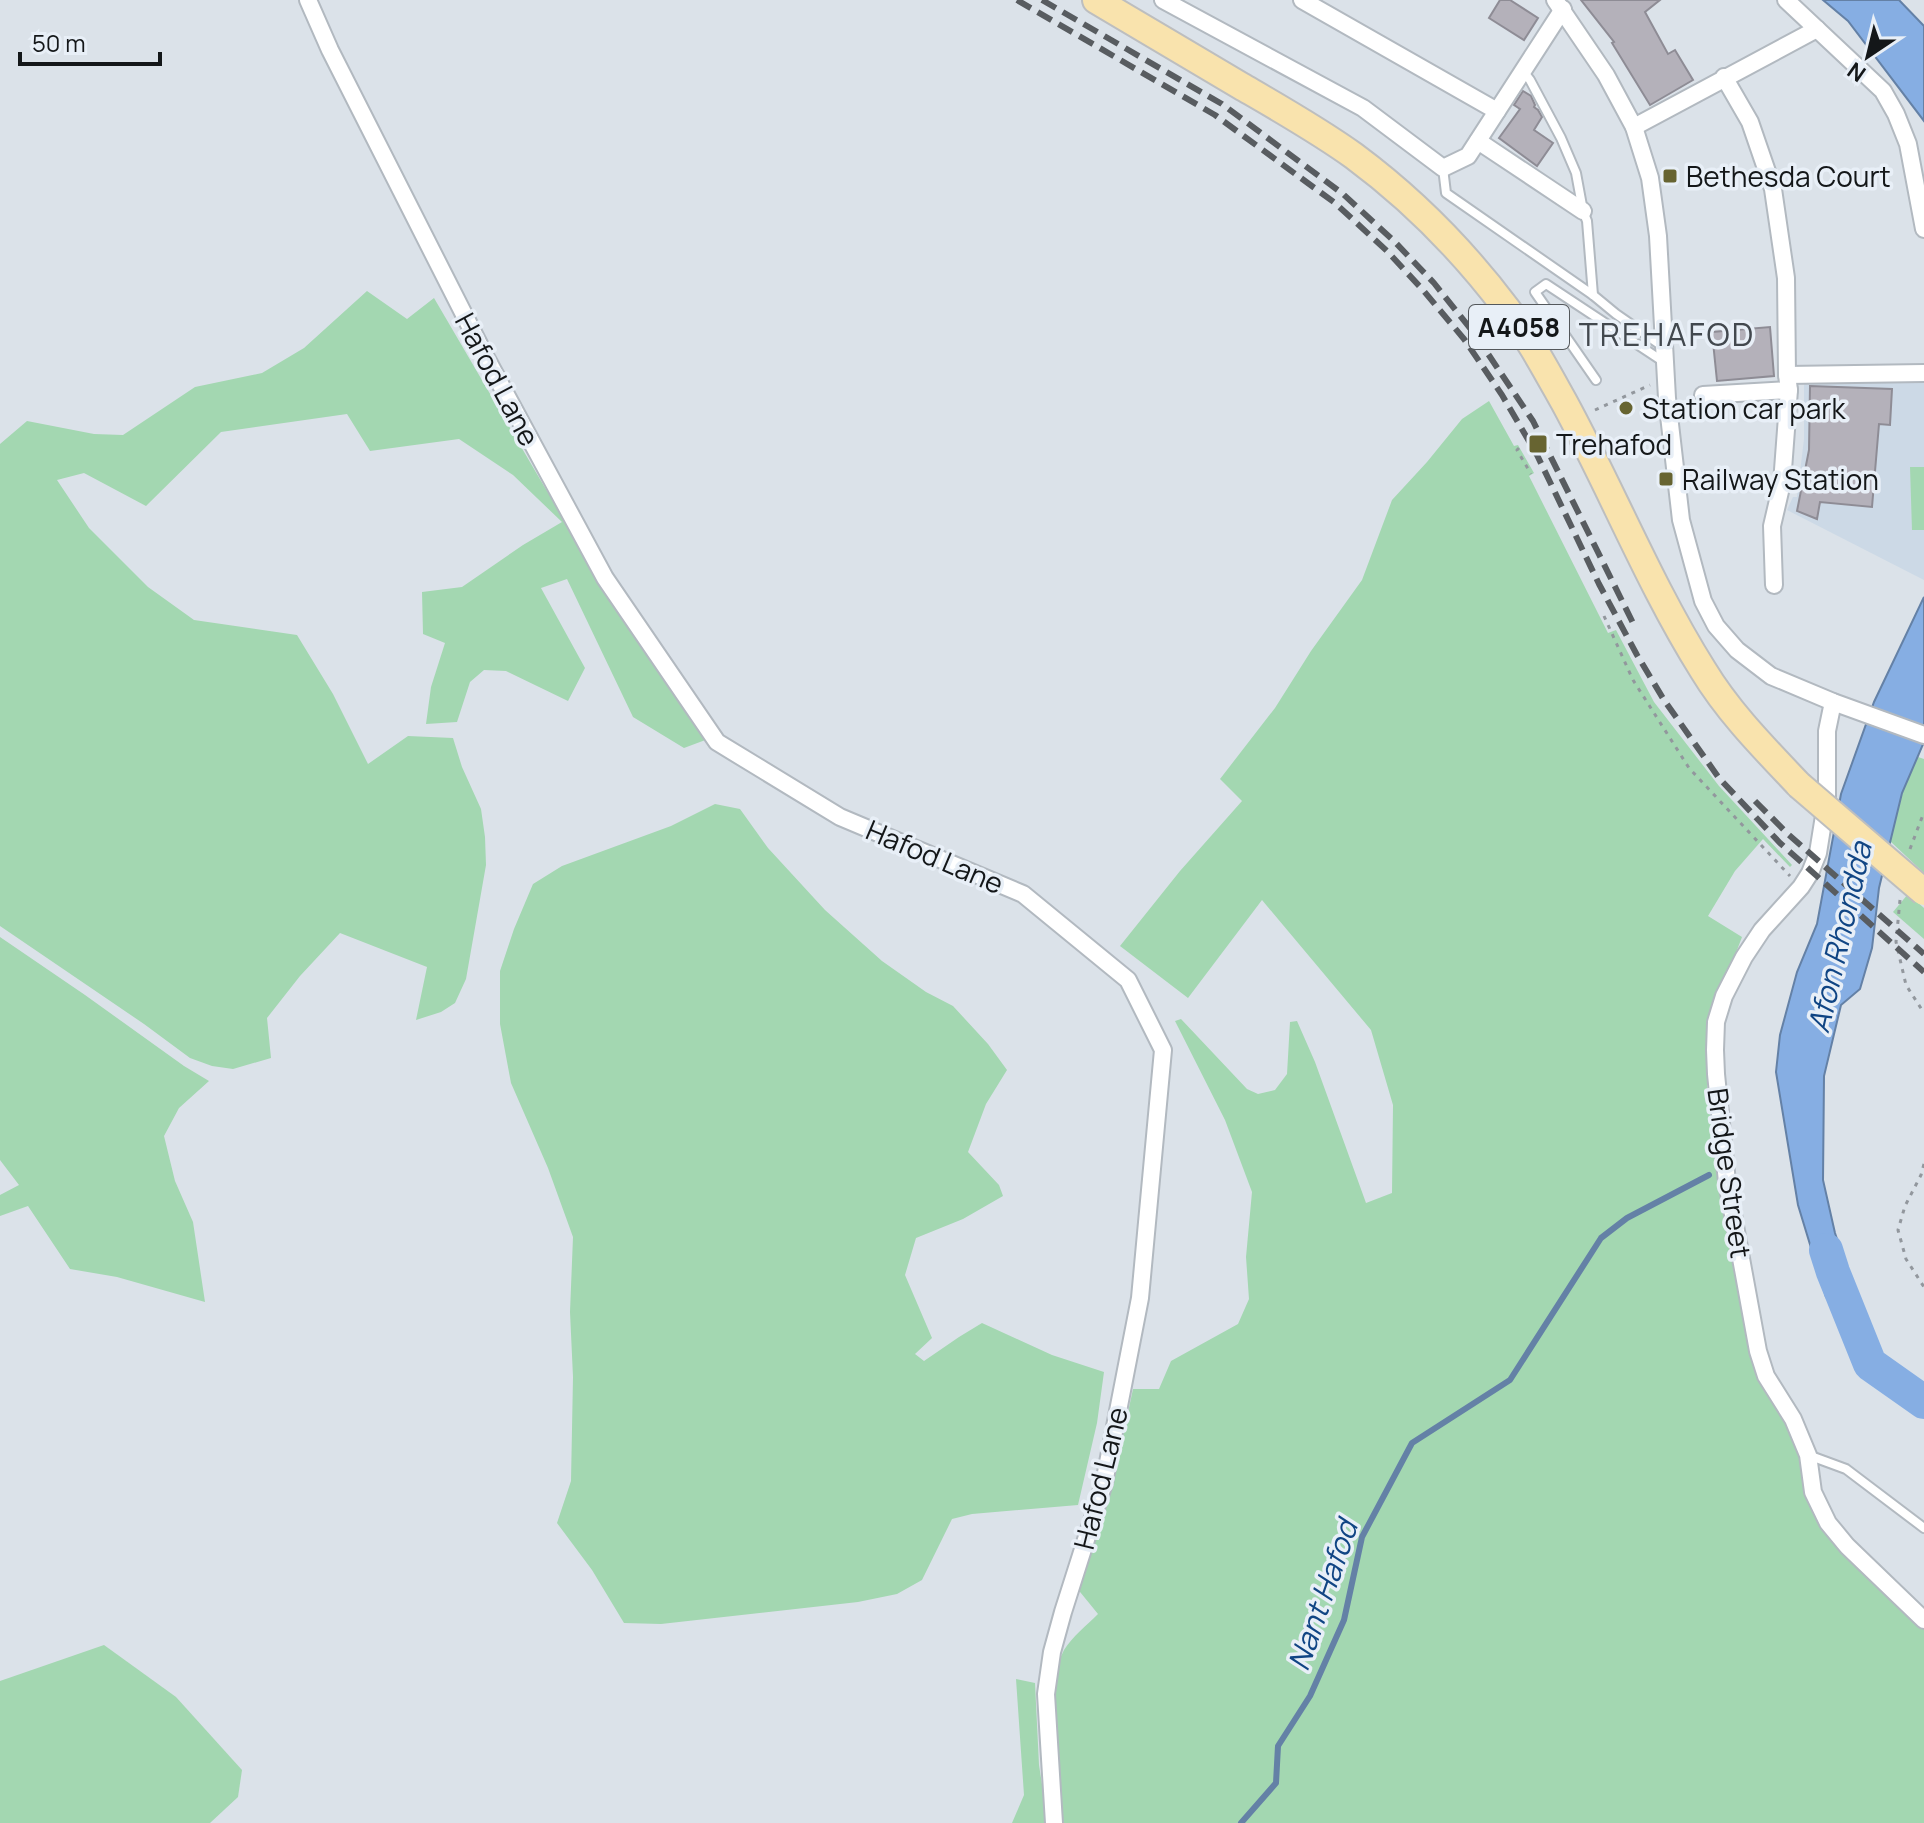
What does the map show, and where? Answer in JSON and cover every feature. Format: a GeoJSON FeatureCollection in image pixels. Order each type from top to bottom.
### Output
{"type":"FeatureCollection","features":[{"type":"Feature","properties":{"kind":"main road","name":"A4058"},"geometry":{"type":"LineString","coordinates":[[1096,0],[1308,125],[1354,156],[1399,192],[1472,266],[1538,356],[1590,450],[1664,602],[1703,671],[1757,741],[1912,895]]}},
{"type":"Feature","properties":{"kind":"street","name":"Hafod Lane"},"geometry":{"type":"LineString","coordinates":[[308,0],[337,64],[483,352],[605,578],[717,742],[840,817],[1023,894],[1128,980],[1163,1050],[1140,1298],[1104,1483],[1052,1652],[1046,1694],[1054,1823]]}},
{"type":"Feature","properties":{"kind":"street"},"geometry":{"type":"LineString","coordinates":[[1163,0],[1363,108],[1443,168],[1468,156],[1523,71],[1559,4],[1606,75],[1634,127],[1650,178],[1658,236],[1667,398],[1681,520],[1703,601],[1716,626],[1737,650],[1771,676],[1924,735]]}},
{"type":"Feature","properties":{"kind":"street"},"geometry":{"type":"LineString","coordinates":[[1302,0],[1497,111]]}},
{"type":"Feature","properties":{"kind":"street"},"geometry":{"type":"LineString","coordinates":[[1786,0],[1883,91],[1908,144],[1924,229]]}},
{"type":"Feature","properties":{"kind":"street"},"geometry":{"type":"LineString","coordinates":[[1634,127],[1817,29]]}},
{"type":"Feature","properties":{"kind":"street"},"geometry":{"type":"LineString","coordinates":[[1724,77],[1750,122],[1773,189],[1786,278],[1788,382],[1782,483],[1772,526],[1774,585]]}},
{"type":"Feature","properties":{"kind":"street"},"geometry":{"type":"LineString","coordinates":[[1478,141],[1583,211]]}},
{"type":"Feature","properties":{"kind":"street"},"geometry":{"type":"LineString","coordinates":[[1703,395],[1788,382],[1924,373]]}},
{"type":"Feature","properties":{"kind":"street","name":"Bridge Street"},"geometry":{"type":"LineString","coordinates":[[1833,702],[1827,731],[1827,797],[1818,853],[1801,887],[1762,930],[1744,957],[1724,996],[1716,1022],[1715,1050],[1727,1182],[1758,1351],[1766,1376],[1793,1419],[1808,1455],[1813,1492],[1828,1523],[1847,1546],[1924,1620]]}},
{"type":"Feature","properties":{"kind":"lane"},"geometry":{"type":"LineString","coordinates":[[1523,71],[1576,173],[1587,221],[1593,295]]}},
{"type":"Feature","properties":{"kind":"lane"},"geometry":{"type":"LineString","coordinates":[[1443,168],[1446,193],[1593,295],[1666,363]]}},
{"type":"Feature","properties":{"kind":"lane"},"geometry":{"type":"LineString","coordinates":[[1596,380],[1535,292],[1546,284],[1666,363]]}},
{"type":"Feature","properties":{"kind":"lane"},"geometry":{"type":"LineString","coordinates":[[1808,1455],[1846,1469],[1924,1528]]}},
{"type":"Feature","properties":{"kind":"path"},"geometry":{"type":"LineString","coordinates":[[1588,414],[1666,363]]}},
{"type":"Feature","properties":{"kind":"path"},"geometry":{"type":"LineString","coordinates":[[1519,448],[1517,450],[1531,474]]}},
{"type":"Feature","properties":{"kind":"path"},"geometry":{"type":"LineString","coordinates":[[1604,616],[1633,680],[1689,768],[1801,887]]}},
{"type":"Feature","properties":{"kind":"path"},"geometry":{"type":"LineString","coordinates":[[1907,857],[1924,812]]}},
{"type":"Feature","properties":{"kind":"path"},"geometry":{"type":"LineString","coordinates":[[1912,895],[1896,942],[1906,985],[1924,1013]]}},
{"type":"Feature","properties":{"kind":"path"},"geometry":{"type":"LineString","coordinates":[[1924,1164],[1898,1230],[1906,1259],[1924,1287]]}},
{"type":"Feature","properties":{"kind":"shaded area"},"geometry":{"type":"Polygon","coordinates":[[[1924,378],[1924,580],[1787,510],[1793,497],[1797,497],[1804,439],[1804,384],[1924,378]]]}},
{"type":"Feature","properties":{"kind":"green space"},"geometry":{"type":"Polygon","coordinates":[[[367,291],[407,319],[434,298],[544,486],[708,739],[684,748],[633,717],[567,579],[541,588],[585,668],[568,701],[506,671],[484,670],[470,682],[457,722],[426,724],[431,687],[445,643],[423,634],[422,592],[462,587],[562,522],[513,475],[459,439],[370,451],[347,414],[221,432],[146,506],[84,473],[57,480],[89,528],[148,587],[194,620],[297,635],[333,694],[368,764],[408,736],[453,738],[481,809],[486,865],[466,979],[455,1003],[441,1012],[416,1020],[427,967],[340,933],[267,1018],[271,1058],[233,1069],[212,1066],[190,1058],[0,926],[0,444],[27,421],[94,434],[123,435],[195,387],[262,373],[304,348],[367,291]]]}},
{"type":"Feature","properties":{"kind":"green space"},"geometry":{"type":"Polygon","coordinates":[[[1489,401],[1514,446],[1518,445],[1534,473],[1529,476],[1608,633],[1616,630],[1654,702],[1719,786],[1792,865],[1790,867],[1763,839],[1735,871],[1708,916],[1742,937],[1709,1023],[1707,1086],[1734,1243],[1788,1423],[1835,1543],[1886,1596],[1924,1629],[1924,1823],[1058,1823],[1052,1735],[1053,1688],[1064,1650],[1098,1614],[1076,1587],[1100,1526],[1133,1389],[1159,1389],[1171,1361],[1238,1324],[1249,1299],[1246,1257],[1252,1192],[1225,1120],[1175,1021],[1181,1019],[1247,1089],[1258,1094],[1275,1090],[1287,1074],[1290,1022],[1297,1021],[1366,1203],[1392,1193],[1393,1105],[1371,1030],[1262,900],[1188,998],[1120,946],[1242,801],[1220,779],[1275,708],[1362,580],[1392,500],[1462,419],[1489,401]]]}},
{"type":"Feature","properties":{"kind":"green space"},"geometry":{"type":"Polygon","coordinates":[[[1910,467],[1924,467],[1924,530],[1912,530],[1910,467]]]}},
{"type":"Feature","properties":{"kind":"green space"},"geometry":{"type":"Polygon","coordinates":[[[1918,757],[1924,759],[1924,873],[1890,841],[1902,793],[1918,757]]]}},
{"type":"Feature","properties":{"kind":"green space"},"geometry":{"type":"Polygon","coordinates":[[[715,804],[740,809],[768,848],[825,910],[882,961],[926,992],[953,1006],[1007,1070],[986,1104],[968,1152],[999,1185],[1003,1196],[963,1219],[916,1238],[905,1275],[932,1338],[915,1354],[924,1361],[982,1323],[1052,1355],[1104,1372],[1097,1423],[1078,1505],[972,1514],[952,1519],[922,1580],[897,1594],[858,1602],[661,1624],[624,1623],[592,1570],[557,1523],[571,1481],[573,1237],[548,1168],[511,1083],[500,1024],[500,971],[533,884],[562,866],[671,826],[715,804]]]}},
{"type":"Feature","properties":{"kind":"green space"},"geometry":{"type":"Polygon","coordinates":[[[1908,894],[1924,908],[1924,939],[1893,912],[1908,894]]]}},
{"type":"Feature","properties":{"kind":"green space"},"geometry":{"type":"Polygon","coordinates":[[[0,937],[209,1081],[179,1108],[164,1136],[175,1181],[193,1222],[205,1302],[117,1277],[70,1269],[28,1206],[0,1216],[0,1195],[19,1185],[0,1160],[0,937]]]}},
{"type":"Feature","properties":{"kind":"green space"},"geometry":{"type":"Polygon","coordinates":[[[104,1645],[176,1697],[242,1770],[238,1797],[210,1823],[0,1823],[0,1681],[104,1645]]]}},
{"type":"Feature","properties":{"kind":"green space"},"geometry":{"type":"Polygon","coordinates":[[[1016,1679],[1035,1683],[1039,1765],[1048,1823],[1012,1823],[1024,1795],[1016,1679]]]}},
{"type":"Feature","properties":{"kind":"water"},"geometry":{"type":"Polygon","coordinates":[[[1823,0],[1899,0],[1924,26],[1924,121],[1848,21],[1823,0]]]}},
{"type":"Feature","properties":{"kind":"water"},"geometry":{"type":"Polygon","coordinates":[[[1924,597],[1924,742],[1902,793],[1879,888],[1872,948],[1860,989],[1841,1005],[1824,1076],[1823,1180],[1835,1233],[1853,1287],[1826,1297],[1798,1205],[1776,1072],[1780,1035],[1797,972],[1817,924],[1841,794],[1874,702],[1924,597]]]}},
{"type":"Feature","properties":{"kind":"building"},"geometry":{"type":"Polygon","coordinates":[[[1500,0],[1510,0],[1538,18],[1524,40],[1489,18],[1500,0]]]}},
{"type":"Feature","properties":{"kind":"building"},"geometry":{"type":"Polygon","coordinates":[[[1581,0],[1660,0],[1645,12],[1668,54],[1675,50],[1693,80],[1650,105],[1614,42],[1581,0]]]}},
{"type":"Feature","properties":{"kind":"building"},"geometry":{"type":"Polygon","coordinates":[[[1523,91],[1531,96],[1534,107],[1542,117],[1534,130],[1553,143],[1537,166],[1499,138],[1520,109],[1514,105],[1523,91]]]}},
{"type":"Feature","properties":{"kind":"building"},"geometry":{"type":"Polygon","coordinates":[[[1770,327],[1774,376],[1717,381],[1712,332],[1770,327]]]}},
{"type":"Feature","properties":{"kind":"building"},"geometry":{"type":"Polygon","coordinates":[[[1810,386],[1892,389],[1890,425],[1879,424],[1872,507],[1820,502],[1817,519],[1797,511],[1809,450],[1810,386]]]}},
{"type":"Feature","properties":{"kind":"waterway","name":"Nant Hafod"},"geometry":{"type":"LineString","coordinates":[[1241,1823],[1276,1783],[1278,1746],[1310,1696],[1344,1620],[1362,1537],[1412,1443],[1510,1380],[1601,1238],[1627,1218],[1709,1175]]}},
{"type":"Feature","properties":{"kind":"waterway","name":"Afon Rhondda"},"geometry":{"type":"LineString","coordinates":[[1826,1250],[1870,1364],[1924,1402]]}},
{"type":"Feature","properties":{"kind":"railway"},"geometry":{"type":"LineString","coordinates":[[1017,0],[1215,115],[1335,203],[1387,251],[1464,339],[1502,395],[1537,455],[1637,655],[1664,700],[1719,778],[1780,843],[1924,972]]}},
{"type":"Feature","properties":{"kind":"railway"},"geometry":{"type":"LineString","coordinates":[[1042,0],[1222,104],[1343,194],[1434,283],[1474,333],[1533,421],[1635,627]]}},
{"type":"Feature","properties":{"kind":"railway"},"geometry":{"type":"LineString","coordinates":[[1755,801],[1924,954]]}},
{"type":"Feature","properties":{"kind":"place","name":"Bethesda Court"},"geometry":{"type":"Point","coordinates":[1670,176]}},
{"type":"Feature","properties":{"kind":"place","name":"Station car park"},"geometry":{"type":"Point","coordinates":[1626,408]}},
{"type":"Feature","properties":{"kind":"place","name":"Trehafod"},"geometry":{"type":"Point","coordinates":[1538,444]}},
{"type":"Feature","properties":{"kind":"place","name":"Railway Station"},"geometry":{"type":"Point","coordinates":[1666,479]}},
{"type":"Feature","properties":{"kind":"district","name":"TREHAFOD"},"geometry":{"type":"Point","coordinates":[1667,334]}}]}
